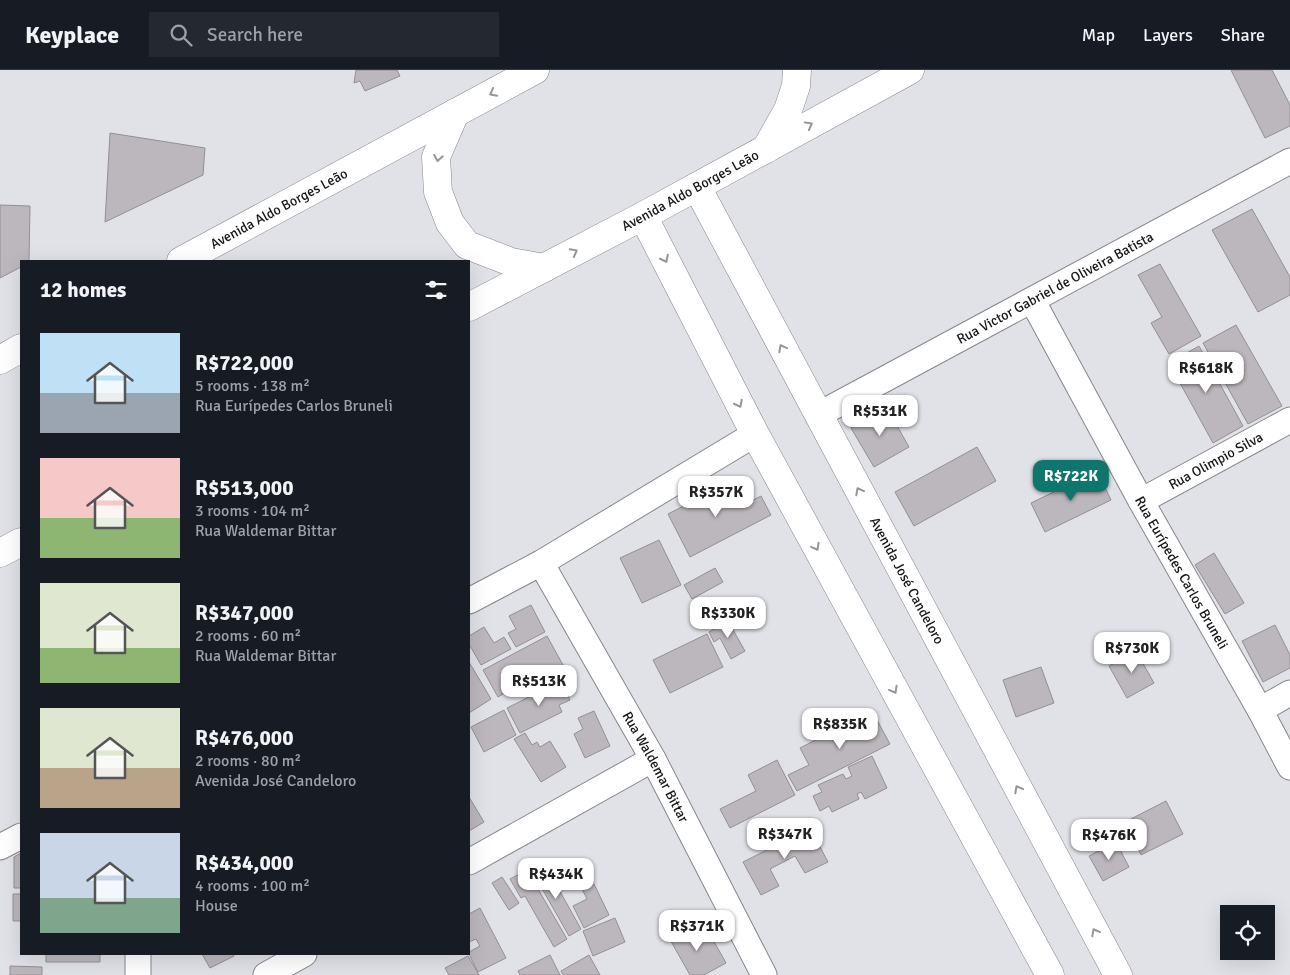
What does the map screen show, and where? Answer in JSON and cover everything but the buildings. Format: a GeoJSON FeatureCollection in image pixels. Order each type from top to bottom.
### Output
{"type":"FeatureCollection","features":[{"type":"Feature","properties":{"kind":"street","name":"Avenida Aldo Borges Leão"},"geometry":{"type":"LineString","coordinates":[[183,260],[536,70]]}},
{"type":"Feature","properties":{"kind":"street"},"geometry":{"type":"LineString","coordinates":[[766,149],[788,110],[796,86],[797,70]]}},
{"type":"Feature","properties":{"kind":"street","name":"Avenida Aldo Borges Leão"},"geometry":{"type":"LineString","coordinates":[[470,306],[697,187],[910,70]]}},
{"type":"Feature","properties":{"kind":"street"},"geometry":{"type":"LineString","coordinates":[[456,113],[436,157],[438,192],[450,223],[467,246],[510,262],[544,268]]}},
{"type":"Feature","properties":{"kind":"street","name":"Rua Victor Gabriel de Oliveira Batista"},"geometry":{"type":"LineString","coordinates":[[818,415],[1290,161]]}},
{"type":"Feature","properties":{"kind":"street","name":"Avenida José Candeloro"},"geometry":{"type":"LineString","coordinates":[[697,187],[1118,975]]}},
{"type":"Feature","properties":{"kind":"street"},"geometry":{"type":"LineString","coordinates":[[643,216],[754,434],[1050,975]]}},
{"type":"Feature","properties":{"kind":"street","name":"Rua Eurípedes Carlos Bruneli"},"geometry":{"type":"LineString","coordinates":[[1032,300],[1141,501],[1260,710],[1290,767]]}},
{"type":"Feature","properties":{"kind":"street"},"geometry":{"type":"LineString","coordinates":[[0,360],[20,349]]}},
{"type":"Feature","properties":{"kind":"street","name":"Rua Olimpio Silva"},"geometry":{"type":"LineString","coordinates":[[1141,501],[1290,420]]}},
{"type":"Feature","properties":{"kind":"street"},"geometry":{"type":"LineString","coordinates":[[470,600],[540,563],[754,434]]}},
{"type":"Feature","properties":{"kind":"street"},"geometry":{"type":"LineString","coordinates":[[0,554],[20,543]]}},
{"type":"Feature","properties":{"kind":"street","name":"Rua Waldemar Bittar"},"geometry":{"type":"LineString","coordinates":[[540,563],[652,759],[757,973]]}},
{"type":"Feature","properties":{"kind":"street"},"geometry":{"type":"LineString","coordinates":[[1260,710],[1290,693]]}},
{"type":"Feature","properties":{"kind":"street"},"geometry":{"type":"LineString","coordinates":[[470,861],[652,759]]}},
{"type":"Feature","properties":{"kind":"street"},"geometry":{"type":"LineString","coordinates":[[0,846],[20,836]]}},
{"type":"Feature","properties":{"kind":"street"},"geometry":{"type":"LineString","coordinates":[[138,955],[138,975]]}},
{"type":"Feature","properties":{"kind":"street"},"geometry":{"type":"LineString","coordinates":[[266,975],[302,955]]}}]}
